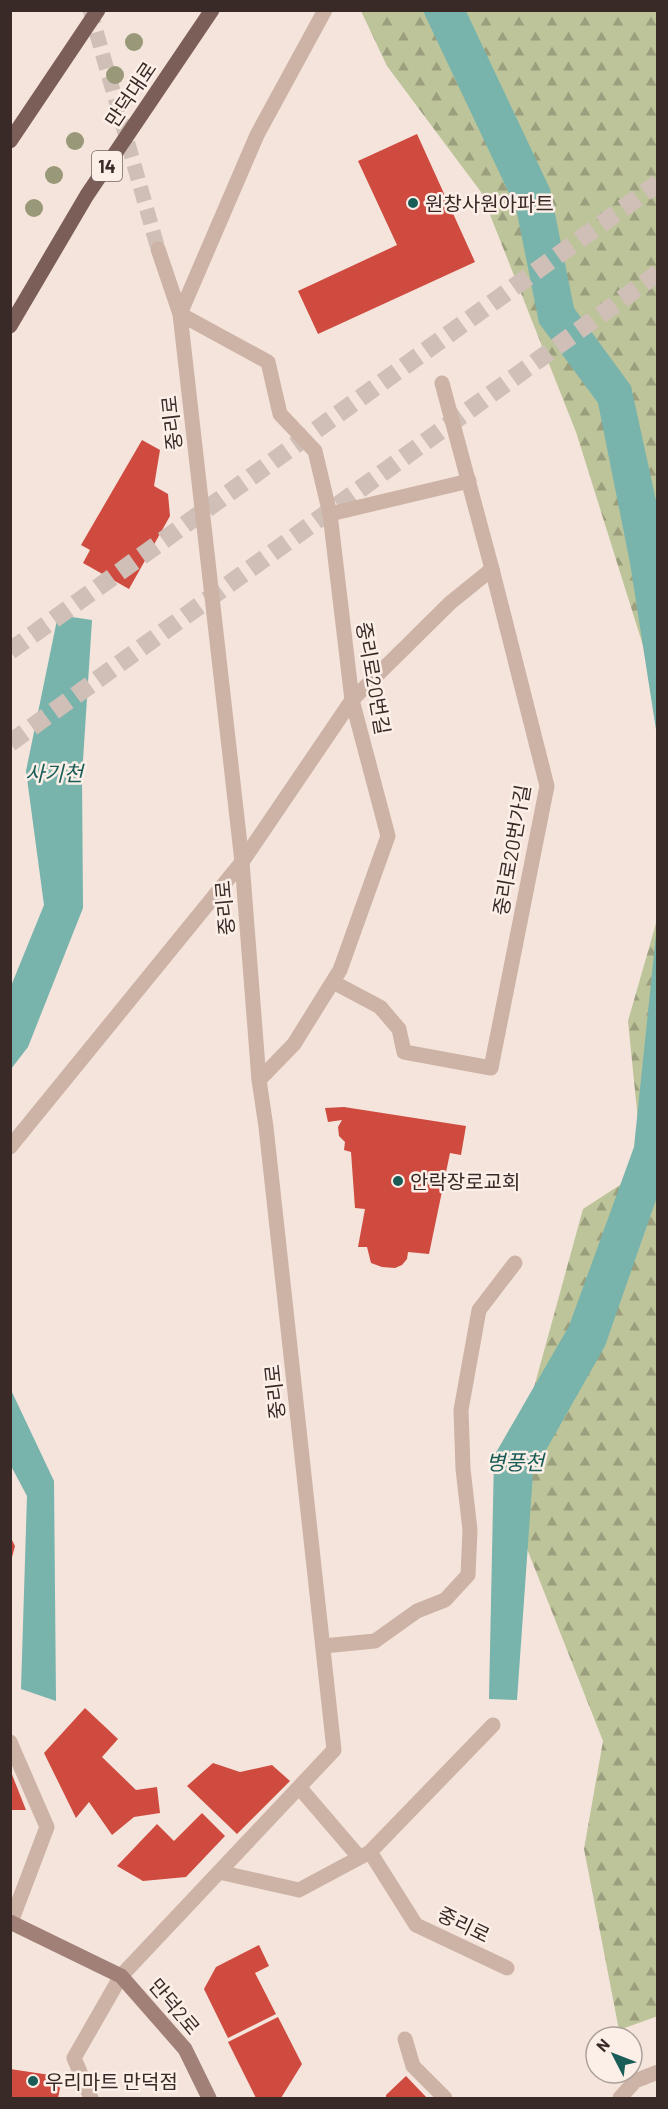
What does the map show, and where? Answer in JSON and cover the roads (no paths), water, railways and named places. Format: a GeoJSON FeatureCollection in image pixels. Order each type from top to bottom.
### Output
{"type":"FeatureCollection","features":[{"type":"Feature","properties":{"kind":"main road"},"geometry":{"type":"LineString","coordinates":[[10,141],[98,10]]}},
{"type":"Feature","properties":{"kind":"main road","name":"만덕대로"},"geometry":{"type":"LineString","coordinates":[[10,326],[87,195],[212,10]]}},
{"type":"Feature","properties":{"kind":"main road","name":"만덕2로"},"geometry":{"type":"LineString","coordinates":[[11,1922],[121,1976],[185,2049],[209,2098]]}},
{"type":"Feature","properties":{"kind":"street","name":"중리로"},"geometry":{"type":"LineString","coordinates":[[121,1976],[334,1750],[259,1080],[242,862],[180,314],[257,135],[324,10]]}},
{"type":"Feature","properties":{"kind":"street"},"geometry":{"type":"LineString","coordinates":[[158,249],[180,314]]}},
{"type":"Feature","properties":{"kind":"street","name":"중리로20번길"},"geometry":{"type":"LineString","coordinates":[[180,314],[268,362],[280,414],[315,451],[330,514],[352,700],[388,836],[340,970],[294,1044],[259,1080]]}},
{"type":"Feature","properties":{"kind":"street","name":"중리로20번가길"},"geometry":{"type":"LineString","coordinates":[[333,982],[380,1007],[399,1029],[404,1053],[491,1068],[547,786],[442,383]]}},
{"type":"Feature","properties":{"kind":"street"},"geometry":{"type":"LineString","coordinates":[[330,514],[469,481]]}},
{"type":"Feature","properties":{"kind":"street"},"geometry":{"type":"LineString","coordinates":[[242,862],[352,700],[450,603],[492,568]]}},
{"type":"Feature","properties":{"kind":"street","name":"중리로"},"geometry":{"type":"LineString","coordinates":[[10,1147],[242,862]]}},
{"type":"Feature","properties":{"kind":"street"},"geometry":{"type":"LineString","coordinates":[[323,1646],[375,1641],[417,1611],[445,1600],[468,1575],[470,1530],[463,1469],[461,1410],[479,1310],[515,1263]]}},
{"type":"Feature","properties":{"kind":"street"},"geometry":{"type":"LineString","coordinates":[[219,1872],[299,1890],[364,1855],[493,1725]]}},
{"type":"Feature","properties":{"kind":"street"},"geometry":{"type":"LineString","coordinates":[[10,1742],[14,1760],[47,1827],[11,1922]]}},
{"type":"Feature","properties":{"kind":"street","name":"중리로"},"geometry":{"type":"LineString","coordinates":[[299,1787],[364,1855],[416,1925],[507,1968]]}},
{"type":"Feature","properties":{"kind":"street","name":"만덕2로"},"geometry":{"type":"LineString","coordinates":[[91,2098],[74,2058],[121,1976]]}},
{"type":"Feature","properties":{"kind":"street"},"geometry":{"type":"LineString","coordinates":[[405,2039],[413,2066],[446,2098]]}},
{"type":"Feature","properties":{"kind":"street"},"geometry":{"type":"LineString","coordinates":[[620,2098],[635,2081],[657,2072]]}},
{"type":"Feature","properties":{"kind":"water"},"geometry":{"type":"Polygon","coordinates":[[[423,11],[466,11],[550,189],[574,308],[631,386],[657,505],[657,736],[630,563],[598,403],[539,323],[516,208],[423,11]]]}},
{"type":"Feature","properties":{"kind":"water","name":"사기천"},"geometry":{"type":"Polygon","coordinates":[[[58,615],[92,620],[82,776],[83,908],[28,1047],[11,1069],[11,986],[44,905],[26,771],[58,615]]]}},
{"type":"Feature","properties":{"kind":"water","name":"병풍천"},"geometry":{"type":"Polygon","coordinates":[[[657,925],[657,1197],[605,1346],[533,1473],[517,1700],[489,1699],[494,1456],[569,1326],[634,1147],[657,925]]]}},
{"type":"Feature","properties":{"kind":"water"},"geometry":{"type":"Polygon","coordinates":[[[11,1390],[54,1481],[56,1701],[21,1689],[27,1496],[11,1466],[11,1390]]]}},
{"type":"Feature","properties":{"kind":"tunnel"},"geometry":{"type":"LineString","coordinates":[[90,10],[158,249]]}},
{"type":"Feature","properties":{"kind":"tunnel"},"geometry":{"type":"LineString","coordinates":[[10,651],[658,183]]}},
{"type":"Feature","properties":{"kind":"tunnel"},"geometry":{"type":"LineString","coordinates":[[10,743],[658,273]]}},
{"type":"Feature","properties":{"kind":"place","name":"원창사원아파트"},"geometry":{"type":"Point","coordinates":[413,203]}},
{"type":"Feature","properties":{"kind":"place","name":"안락장로교회"},"geometry":{"type":"Point","coordinates":[398,1181]}},
{"type":"Feature","properties":{"kind":"place","name":"우리마트 만덕점"},"geometry":{"type":"Point","coordinates":[33,2081]}}]}
